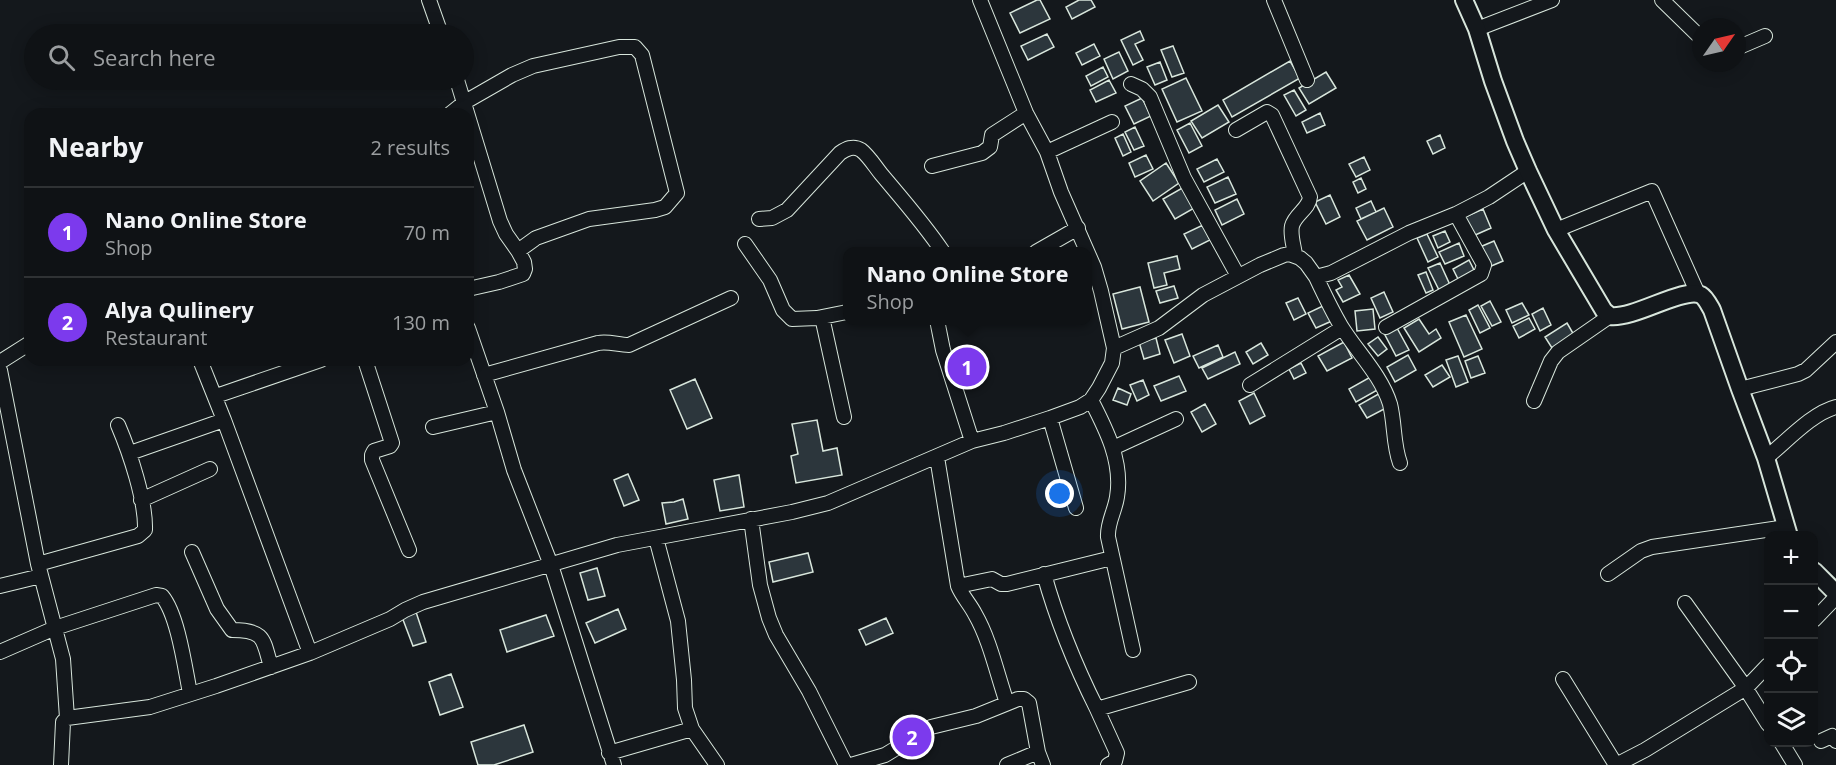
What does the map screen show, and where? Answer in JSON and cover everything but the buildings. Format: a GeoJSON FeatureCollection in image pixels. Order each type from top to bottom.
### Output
{"type":"FeatureCollection","features":[{"type":"Feature","properties":{"kind":"street"},"geometry":{"type":"LineString","coordinates":[[429,0],[437,24]]}},
{"type":"Feature","properties":{"kind":"street"},"geometry":{"type":"LineString","coordinates":[[980,0],[1026,113],[1047,152],[1061,192],[1086,247]]}},
{"type":"Feature","properties":{"kind":"street"},"geometry":{"type":"LineString","coordinates":[[1274,0],[1307,80]]}},
{"type":"Feature","properties":{"kind":"street"},"geometry":{"type":"LineString","coordinates":[[1464,0],[1477,29],[1493,81],[1528,171],[1556,230],[1600,306],[1610,316]]}},
{"type":"Feature","properties":{"kind":"street"},"geometry":{"type":"LineString","coordinates":[[1477,29],[1552,0]]}},
{"type":"Feature","properties":{"kind":"street"},"geometry":{"type":"LineString","coordinates":[[1662,0],[1692,29]]}},
{"type":"Feature","properties":{"kind":"street"},"geometry":{"type":"LineString","coordinates":[[1746,44],[1765,36]]}},
{"type":"Feature","properties":{"kind":"street"},"geometry":{"type":"LineString","coordinates":[[458,108],[512,75],[533,66],[628,46],[635,47],[642,55],[677,193],[665,207],[589,219],[536,238],[518,251]]}},
{"type":"Feature","properties":{"kind":"street"},"geometry":{"type":"LineString","coordinates":[[1131,84],[1142,89],[1150,97],[1184,178],[1238,276]]}},
{"type":"Feature","properties":{"kind":"street"},"geometry":{"type":"LineString","coordinates":[[461,90],[467,108]]}},
{"type":"Feature","properties":{"kind":"street"},"geometry":{"type":"LineString","coordinates":[[1236,130],[1267,112],[1272,115],[1310,197],[1308,204],[1297,215],[1292,225],[1295,255]]}},
{"type":"Feature","properties":{"kind":"street"},"geometry":{"type":"LineString","coordinates":[[932,166],[982,153],[990,147],[992,135],[997,130],[1026,113]]}},
{"type":"Feature","properties":{"kind":"street"},"geometry":{"type":"LineString","coordinates":[[1047,152],[1112,122]]}},
{"type":"Feature","properties":{"kind":"street"},"geometry":{"type":"LineString","coordinates":[[474,133],[500,221],[524,262],[525,269],[523,274],[474,288]]}},
{"type":"Feature","properties":{"kind":"street"},"geometry":{"type":"LineString","coordinates":[[759,219],[772,218],[787,210],[840,153],[848,148],[855,148],[861,150],[939,247]]}},
{"type":"Feature","properties":{"kind":"street"},"geometry":{"type":"LineString","coordinates":[[1316,278],[1331,273],[1390,242],[1456,214],[1489,197],[1528,171]]}},
{"type":"Feature","properties":{"kind":"street"},"geometry":{"type":"LineString","coordinates":[[1556,230],[1652,191],[1698,294],[1708,302],[1712,310],[1766,458],[1787,531]]}},
{"type":"Feature","properties":{"kind":"street"},"geometry":{"type":"LineString","coordinates":[[1386,327],[1481,274],[1484,265],[1456,214]]}},
{"type":"Feature","properties":{"kind":"street"},"geometry":{"type":"LineString","coordinates":[[1045,247],[1078,228]]}},
{"type":"Feature","properties":{"kind":"street"},"geometry":{"type":"LineString","coordinates":[[744,243],[770,280],[783,310],[792,319],[802,320],[843,313]]}},
{"type":"Feature","properties":{"kind":"street"},"geometry":{"type":"LineString","coordinates":[[1114,348],[1158,328],[1203,296],[1238,276],[1284,255],[1295,255],[1306,263],[1316,278],[1342,328],[1384,390],[1390,405],[1400,463]]}},
{"type":"Feature","properties":{"kind":"street"},"geometry":{"type":"LineString","coordinates":[[62,765],[63,722],[67,718],[150,707],[216,687],[310,653],[390,619],[423,602],[616,545],[792,512],[836,500],[972,441],[1004,433],[1080,407],[1090,400],[1099,388],[1112,363],[1114,348],[1092,262]]}},
{"type":"Feature","properties":{"kind":"street"},"geometry":{"type":"LineString","coordinates":[[1534,401],[1551,361],[1558,352],[1610,316],[1628,315],[1686,294],[1698,294]]}},
{"type":"Feature","properties":{"kind":"street"},"geometry":{"type":"LineString","coordinates":[[484,375],[598,343],[609,341],[618,345],[629,345],[731,298]]}},
{"type":"Feature","properties":{"kind":"street"},"geometry":{"type":"LineString","coordinates":[[822,316],[844,417]]}},
{"type":"Feature","properties":{"kind":"street"},"geometry":{"type":"LineString","coordinates":[[938,325],[943,350],[972,441]]}},
{"type":"Feature","properties":{"kind":"street"},"geometry":{"type":"LineString","coordinates":[[1250,385],[1342,328]]}},
{"type":"Feature","properties":{"kind":"street"},"geometry":{"type":"LineString","coordinates":[[1740,389],[1798,374],[1806,370],[1836,342]]}},
{"type":"Feature","properties":{"kind":"street"},"geometry":{"type":"LineString","coordinates":[[474,346],[498,412],[514,470],[551,566],[611,759],[692,729]]}},
{"type":"Feature","properties":{"kind":"street"},"geometry":{"type":"LineString","coordinates":[[0,362],[24,347]]}},
{"type":"Feature","properties":{"kind":"street"},"geometry":{"type":"LineString","coordinates":[[203,366],[216,396],[310,653]]}},
{"type":"Feature","properties":{"kind":"street"},"geometry":{"type":"LineString","coordinates":[[216,396],[304,366]]}},
{"type":"Feature","properties":{"kind":"street"},"geometry":{"type":"LineString","coordinates":[[367,366],[393,443],[374,452],[372,460],[409,550]]}},
{"type":"Feature","properties":{"kind":"street"},"geometry":{"type":"LineString","coordinates":[[0,370],[40,570],[63,659],[67,718]]}},
{"type":"Feature","properties":{"kind":"street"},"geometry":{"type":"LineString","coordinates":[[1090,400],[1113,448],[1118,481],[1114,509],[1107,529],[1133,650]]}},
{"type":"Feature","properties":{"kind":"street"},"geometry":{"type":"LineString","coordinates":[[1766,458],[1810,421],[1826,410],[1836,407]]}},
{"type":"Feature","properties":{"kind":"street"},"geometry":{"type":"LineString","coordinates":[[433,427],[498,412]]}},
{"type":"Feature","properties":{"kind":"street"},"geometry":{"type":"LineString","coordinates":[[1050,418],[1076,508]]}},
{"type":"Feature","properties":{"kind":"street"},"geometry":{"type":"LineString","coordinates":[[1113,448],[1176,419]]}},
{"type":"Feature","properties":{"kind":"street"},"geometry":{"type":"LineString","coordinates":[[130,453],[224,420]]}},
{"type":"Feature","properties":{"kind":"street"},"geometry":{"type":"LineString","coordinates":[[0,586],[142,534],[146,528],[141,500],[130,453],[118,425]]}},
{"type":"Feature","properties":{"kind":"street"},"geometry":{"type":"LineString","coordinates":[[938,457],[958,586],[975,613],[1007,703]]}},
{"type":"Feature","properties":{"kind":"street"},"geometry":{"type":"LineString","coordinates":[[141,500],[210,469]]}},
{"type":"Feature","properties":{"kind":"street"},"geometry":{"type":"LineString","coordinates":[[751,519],[760,585],[769,618],[846,765]]}},
{"type":"Feature","properties":{"kind":"street"},"geometry":{"type":"LineString","coordinates":[[1608,574],[1641,550],[1652,547],[1764,534]]}},
{"type":"Feature","properties":{"kind":"street"},"geometry":{"type":"LineString","coordinates":[[656,538],[678,621],[685,708],[692,729],[717,765]]}},
{"type":"Feature","properties":{"kind":"street"},"geometry":{"type":"LineString","coordinates":[[192,552],[217,609],[232,630],[246,630],[259,634],[271,666]]}},
{"type":"Feature","properties":{"kind":"street"},"geometry":{"type":"LineString","coordinates":[[958,586],[992,579],[1001,584],[1007,584],[1112,558]]}},
{"type":"Feature","properties":{"kind":"street"},"geometry":{"type":"LineString","coordinates":[[1044,574],[1056,618],[1079,674],[1117,753],[1115,761],[1108,765]]}},
{"type":"Feature","properties":{"kind":"street"},"geometry":{"type":"LineString","coordinates":[[1818,575],[1836,595],[1818,615]]}},
{"type":"Feature","properties":{"kind":"street"},"geometry":{"type":"LineString","coordinates":[[0,652],[55,628],[156,595],[162,596],[168,603],[178,637],[190,693]]}},
{"type":"Feature","properties":{"kind":"street"},"geometry":{"type":"LineString","coordinates":[[1685,603],[1746,688],[1764,717]]}},
{"type":"Feature","properties":{"kind":"street"},"geometry":{"type":"LineString","coordinates":[[1563,679],[1616,765],[1645,750],[1746,688],[1764,669]]}},
{"type":"Feature","properties":{"kind":"street"},"geometry":{"type":"LineString","coordinates":[[1097,709],[1189,682]]}},
{"type":"Feature","properties":{"kind":"street"},"geometry":{"type":"LineString","coordinates":[[851,765],[885,755],[931,727],[976,716],[1018,699],[1024,699],[1029,703],[1040,759],[1007,765]]}},
{"type":"Feature","properties":{"kind":"street"},"geometry":{"type":"LineString","coordinates":[[1821,741],[1832,736],[1836,741]]}},
{"type":"Feature","properties":{"kind":"street"},"geometry":{"type":"LineString","coordinates":[[1784,747],[1795,765]]}},
{"type":"Feature","properties":{"kind":"place","name":"Nano Online Store"},"geometry":{"type":"Point","coordinates":[967,367]}},
{"type":"Feature","properties":{"kind":"place","name":"Alya Qulinery"},"geometry":{"type":"Point","coordinates":[912,737]}}]}
